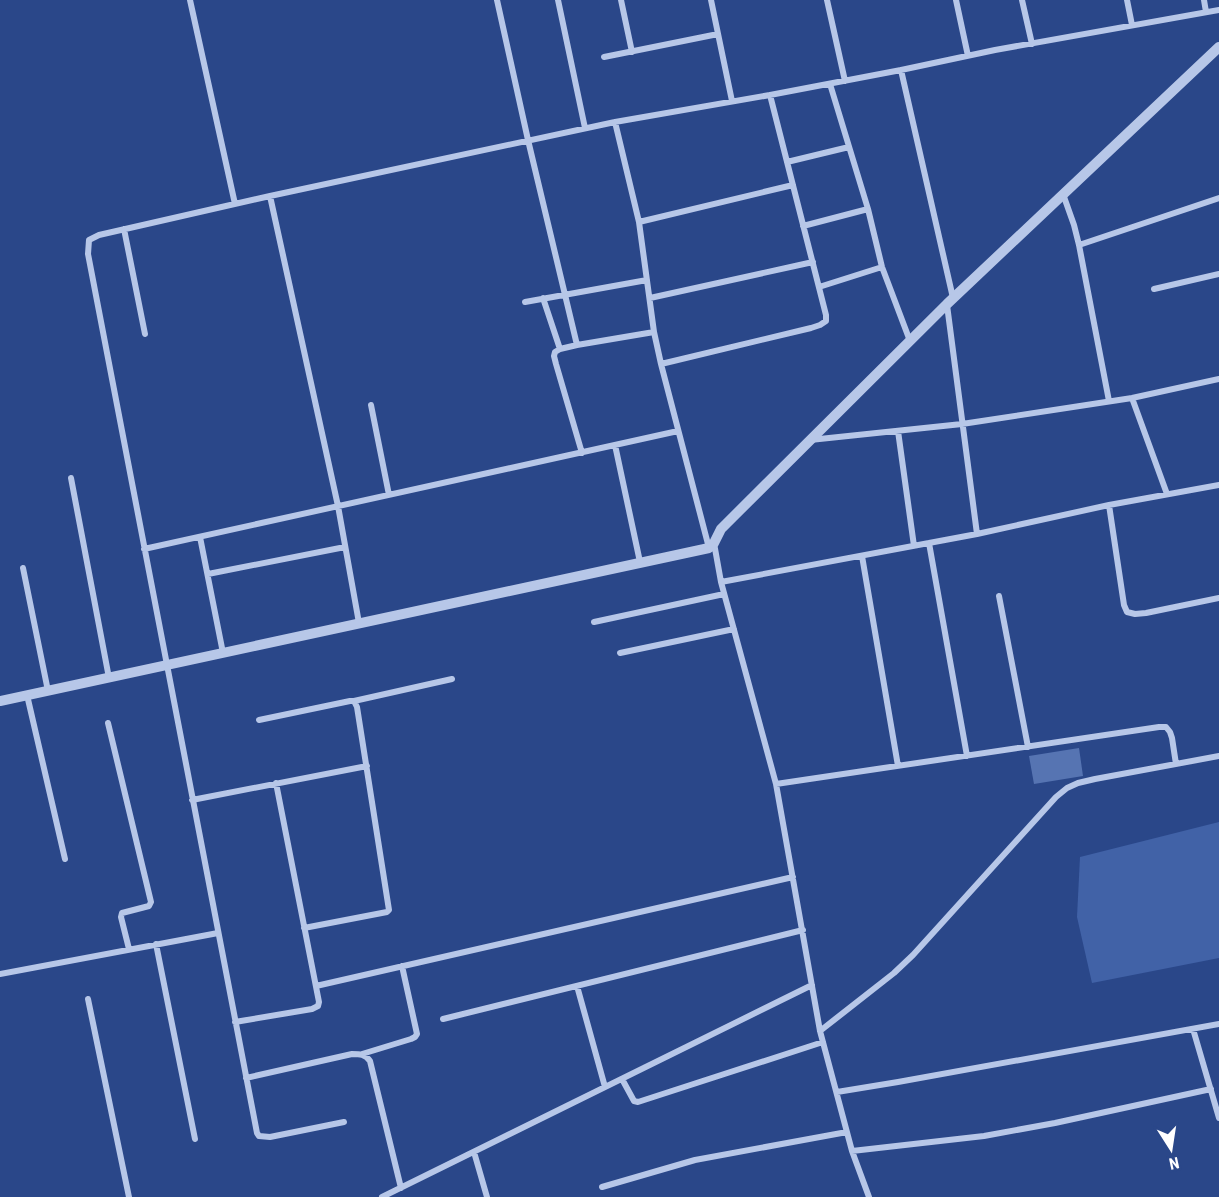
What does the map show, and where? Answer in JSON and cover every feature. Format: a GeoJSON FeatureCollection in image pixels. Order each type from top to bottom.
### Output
{"type":"FeatureCollection","features":[{"type":"Feature","properties":{"kind":"street"},"geometry":{"type":"LineString","coordinates":[[190,0],[235,204]]}},
{"type":"Feature","properties":{"kind":"street"},"geometry":{"type":"LineString","coordinates":[[497,0],[577,345]]}},
{"type":"Feature","properties":{"kind":"street"},"geometry":{"type":"LineString","coordinates":[[558,0],[585,128]]}},
{"type":"Feature","properties":{"kind":"street"},"geometry":{"type":"LineString","coordinates":[[621,0],[632,52]]}},
{"type":"Feature","properties":{"kind":"street"},"geometry":{"type":"LineString","coordinates":[[711,0],[732,101]]}},
{"type":"Feature","properties":{"kind":"street"},"geometry":{"type":"LineString","coordinates":[[826,0],[845,81]]}},
{"type":"Feature","properties":{"kind":"street"},"geometry":{"type":"LineString","coordinates":[[956,0],[968,56]]}},
{"type":"Feature","properties":{"kind":"street"},"geometry":{"type":"LineString","coordinates":[[1022,0],[1032,44]]}},
{"type":"Feature","properties":{"kind":"street"},"geometry":{"type":"LineString","coordinates":[[1127,0],[1132,25]]}},
{"type":"Feature","properties":{"kind":"street"},"geometry":{"type":"LineString","coordinates":[[1204,0],[1206,12]]}},
{"type":"Feature","properties":{"kind":"street"},"geometry":{"type":"LineString","coordinates":[[344,1122],[270,1137],[259,1136],[255,1126],[144,549],[88,240],[99,235],[270,196],[585,128],[1219,10]]}},
{"type":"Feature","properties":{"kind":"street"},"geometry":{"type":"LineString","coordinates":[[604,57],[718,34]]}},
{"type":"Feature","properties":{"kind":"street"},"geometry":{"type":"LineString","coordinates":[[0,701],[711,546],[727,523],[950,301],[1219,47]]}},
{"type":"Feature","properties":{"kind":"street"},"geometry":{"type":"LineString","coordinates":[[901,70],[950,301],[962,424],[977,534]]}},
{"type":"Feature","properties":{"kind":"street"},"geometry":{"type":"LineString","coordinates":[[830,84],[868,209],[882,267],[910,341]]}},
{"type":"Feature","properties":{"kind":"street"},"geometry":{"type":"LineString","coordinates":[[661,364],[820,325],[826,321],[770,95]]}},
{"type":"Feature","properties":{"kind":"street"},"geometry":{"type":"LineString","coordinates":[[615,122],[639,222],[654,332],[661,364],[776,784],[820,1031],[852,1151],[869,1197]]}},
{"type":"Feature","properties":{"kind":"street"},"geometry":{"type":"LineString","coordinates":[[787,162],[849,147]]}},
{"type":"Feature","properties":{"kind":"street"},"geometry":{"type":"LineString","coordinates":[[639,222],[793,185]]}},
{"type":"Feature","properties":{"kind":"street"},"geometry":{"type":"LineString","coordinates":[[1063,194],[1079,245],[1109,401]]}},
{"type":"Feature","properties":{"kind":"street"},"geometry":{"type":"LineString","coordinates":[[270,196],[338,506],[359,623]]}},
{"type":"Feature","properties":{"kind":"street"},"geometry":{"type":"LineString","coordinates":[[1079,245],[1219,198]]}},
{"type":"Feature","properties":{"kind":"street"},"geometry":{"type":"LineString","coordinates":[[803,226],[868,209]]}},
{"type":"Feature","properties":{"kind":"street"},"geometry":{"type":"LineString","coordinates":[[124,229],[145,334]]}},
{"type":"Feature","properties":{"kind":"street"},"geometry":{"type":"LineString","coordinates":[[650,298],[813,262]]}},
{"type":"Feature","properties":{"kind":"street"},"geometry":{"type":"LineString","coordinates":[[819,287],[882,267]]}},
{"type":"Feature","properties":{"kind":"street"},"geometry":{"type":"LineString","coordinates":[[1154,289],[1219,274]]}},
{"type":"Feature","properties":{"kind":"street"},"geometry":{"type":"LineString","coordinates":[[525,302],[648,280]]}},
{"type":"Feature","properties":{"kind":"street"},"geometry":{"type":"LineString","coordinates":[[543,298],[560,349]]}},
{"type":"Feature","properties":{"kind":"street"},"geometry":{"type":"LineString","coordinates":[[582,453],[556,364],[555,352],[577,345],[654,332]]}},
{"type":"Feature","properties":{"kind":"street"},"geometry":{"type":"LineString","coordinates":[[809,440],[962,424],[1132,398],[1219,379]]}},
{"type":"Feature","properties":{"kind":"street"},"geometry":{"type":"LineString","coordinates":[[1132,398],[1167,494]]}},
{"type":"Feature","properties":{"kind":"street"},"geometry":{"type":"LineString","coordinates":[[371,405],[388,495]]}},
{"type":"Feature","properties":{"kind":"street"},"geometry":{"type":"LineString","coordinates":[[144,549],[678,431]]}},
{"type":"Feature","properties":{"kind":"street"},"geometry":{"type":"LineString","coordinates":[[898,431],[914,546]]}},
{"type":"Feature","properties":{"kind":"street"},"geometry":{"type":"LineString","coordinates":[[615,445],[640,562]]}},
{"type":"Feature","properties":{"kind":"street"},"geometry":{"type":"LineString","coordinates":[[71,478],[109,678]]}},
{"type":"Feature","properties":{"kind":"street"},"geometry":{"type":"LineString","coordinates":[[721,582],[977,534],[1109,505],[1219,485]]}},
{"type":"Feature","properties":{"kind":"street"},"geometry":{"type":"LineString","coordinates":[[1109,505],[1127,612],[1146,613],[1219,598]]}},
{"type":"Feature","properties":{"kind":"street"},"geometry":{"type":"LineString","coordinates":[[200,537],[223,653]]}},
{"type":"Feature","properties":{"kind":"street"},"geometry":{"type":"LineString","coordinates":[[929,543],[967,756]]}},
{"type":"Feature","properties":{"kind":"street"},"geometry":{"type":"LineString","coordinates":[[207,574],[345,547]]}},
{"type":"Feature","properties":{"kind":"street"},"geometry":{"type":"LineString","coordinates":[[862,556],[898,766]]}},
{"type":"Feature","properties":{"kind":"street"},"geometry":{"type":"LineString","coordinates":[[23,568],[48,691]]}},
{"type":"Feature","properties":{"kind":"street"},"geometry":{"type":"LineString","coordinates":[[594,622],[724,594]]}},
{"type":"Feature","properties":{"kind":"street"},"geometry":{"type":"LineString","coordinates":[[999,596],[1028,747]]}},
{"type":"Feature","properties":{"kind":"street"},"geometry":{"type":"LineString","coordinates":[[620,653],[734,629]]}},
{"type":"Feature","properties":{"kind":"street"},"geometry":{"type":"LineString","coordinates":[[259,720],[452,679]]}},
{"type":"Feature","properties":{"kind":"street"},"geometry":{"type":"LineString","coordinates":[[27,695],[65,859]]}},
{"type":"Feature","properties":{"kind":"street"},"geometry":{"type":"LineString","coordinates":[[304,928],[389,910],[367,766],[354,701]]}},
{"type":"Feature","properties":{"kind":"street"},"geometry":{"type":"LineString","coordinates":[[108,723],[151,902],[149,906],[122,913],[129,949]]}},
{"type":"Feature","properties":{"kind":"street"},"geometry":{"type":"LineString","coordinates":[[776,784],[1159,727],[1166,727],[1170,732],[1176,764]]}},
{"type":"Feature","properties":{"kind":"street"},"geometry":{"type":"LineString","coordinates":[[820,1031],[894,973],[913,955],[1029,826],[1067,788],[1095,779],[1219,756]]}},
{"type":"Feature","properties":{"kind":"street"},"geometry":{"type":"LineString","coordinates":[[192,800],[367,766]]}},
{"type":"Feature","properties":{"kind":"street"},"geometry":{"type":"LineString","coordinates":[[235,1022],[316,1008],[319,1002],[276,783]]}},
{"type":"Feature","properties":{"kind":"street"},"geometry":{"type":"LineString","coordinates":[[316,986],[793,877]]}},
{"type":"Feature","properties":{"kind":"street"},"geometry":{"type":"LineString","coordinates":[[443,1019],[803,930]]}},
{"type":"Feature","properties":{"kind":"street"},"geometry":{"type":"LineString","coordinates":[[0,974],[218,933]]}},
{"type":"Feature","properties":{"kind":"street"},"geometry":{"type":"LineString","coordinates":[[156,944],[195,1139]]}},
{"type":"Feature","properties":{"kind":"street"},"geometry":{"type":"LineString","coordinates":[[246,1077],[361,1054],[416,1037],[417,1029],[402,966]]}},
{"type":"Feature","properties":{"kind":"street"},"geometry":{"type":"LineString","coordinates":[[382,1197],[812,985]]}},
{"type":"Feature","properties":{"kind":"street"},"geometry":{"type":"LineString","coordinates":[[577,986],[605,1087]]}},
{"type":"Feature","properties":{"kind":"street"},"geometry":{"type":"LineString","coordinates":[[88,999],[129,1197]]}},
{"type":"Feature","properties":{"kind":"street"},"geometry":{"type":"LineString","coordinates":[[837,1092],[1219,1024]]}},
{"type":"Feature","properties":{"kind":"street"},"geometry":{"type":"LineString","coordinates":[[1193,1029],[1219,1118]]}},
{"type":"Feature","properties":{"kind":"street"},"geometry":{"type":"LineString","coordinates":[[622,1079],[631,1098],[638,1102],[823,1042]]}},
{"type":"Feature","properties":{"kind":"street"},"geometry":{"type":"LineString","coordinates":[[361,1054],[370,1062],[401,1188]]}},
{"type":"Feature","properties":{"kind":"street"},"geometry":{"type":"LineString","coordinates":[[852,1151],[984,1136],[1211,1089]]}},
{"type":"Feature","properties":{"kind":"street"},"geometry":{"type":"LineString","coordinates":[[602,1187],[695,1160],[847,1132]]}},
{"type":"Feature","properties":{"kind":"street"},"geometry":{"type":"LineString","coordinates":[[474,1152],[487,1197]]}},
{"type":"Feature","properties":{"kind":"shaded area"},"geometry":{"type":"Polygon","coordinates":[[[1219,822],[1219,958],[1092,983],[1077,917],[1080,857],[1219,822]]]}},
{"type":"Feature","properties":{"kind":"building"},"geometry":{"type":"Polygon","coordinates":[[[1079,748],[1083,776],[1034,784],[1029,756],[1079,748]]]}}]}
